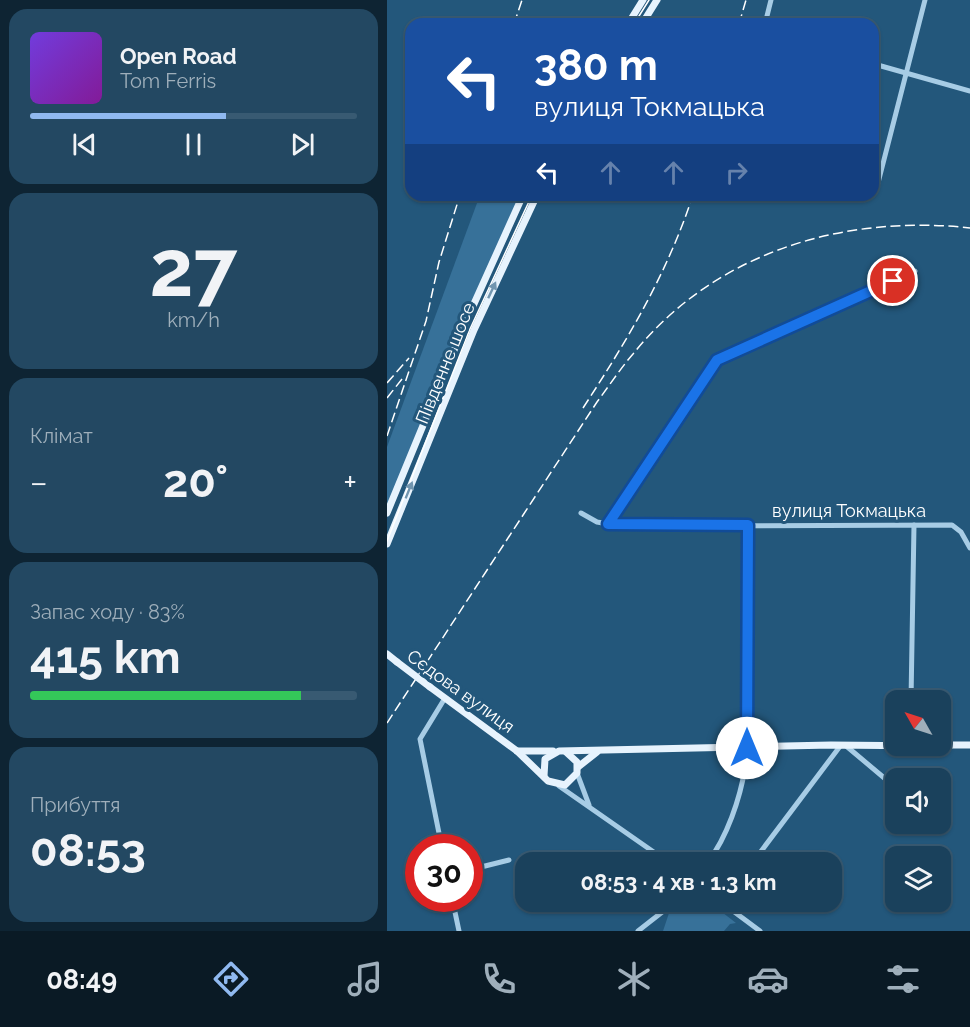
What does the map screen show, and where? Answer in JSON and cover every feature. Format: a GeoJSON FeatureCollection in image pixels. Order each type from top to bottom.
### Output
{"type":"FeatureCollection","features":[{"type":"Feature","properties":{"kind":"main road"},"geometry":{"type":"LineString","coordinates":[[632,18],[643,0]]}},
{"type":"Feature","properties":{"kind":"main road"},"geometry":{"type":"LineString","coordinates":[[646,18],[657,0]]}},
{"type":"Feature","properties":{"kind":"main road","name":"Південне шосе"},"geometry":{"type":"LineString","coordinates":[[387,513],[464,326],[520,201]]}},
{"type":"Feature","properties":{"kind":"main road","name":"Південне шосе"},"geometry":{"type":"LineString","coordinates":[[387,544],[474,330],[534,201]]}},
{"type":"Feature","properties":{"kind":"main road","name":"Сєдова вулиця"},"geometry":{"type":"LineString","coordinates":[[387,655],[517,751],[545,776]]}},
{"type":"Feature","properties":{"kind":"main road"},"geometry":{"type":"LineString","coordinates":[[951,745],[970,744]]}},
{"type":"Feature","properties":{"kind":"main road","name":"Сєдова вулиця"},"geometry":{"type":"LineString","coordinates":[[517,751],[885,746]]}},
{"type":"Feature","properties":{"kind":"main road"},"geometry":{"type":"LineString","coordinates":[[577,770],[574,757],[562,751],[545,759],[545,776],[559,786],[570,783],[577,770],[598,751]]}},
{"type":"Feature","properties":{"kind":"street"},"geometry":{"type":"LineString","coordinates":[[766,18],[771,0]]}},
{"type":"Feature","properties":{"kind":"street"},"geometry":{"type":"LineString","coordinates":[[879,179],[925,0]]}},
{"type":"Feature","properties":{"kind":"street"},"geometry":{"type":"LineString","coordinates":[[879,66],[970,91]]}},
{"type":"Feature","properties":{"kind":"street"},"geometry":{"type":"LineString","coordinates":[[608,524],[717,360],[915,271]]}},
{"type":"Feature","properties":{"kind":"street","name":"вулиця Токмацька"},"geometry":{"type":"LineString","coordinates":[[581,513],[597,522],[608,524],[952,525],[961,532],[970,548]]}},
{"type":"Feature","properties":{"kind":"street"},"geometry":{"type":"LineString","coordinates":[[715,852],[739,795],[747,748],[748,525]]}},
{"type":"Feature","properties":{"kind":"street"},"geometry":{"type":"LineString","coordinates":[[911,690],[915,525]]}},
{"type":"Feature","properties":{"kind":"street"},"geometry":{"type":"LineString","coordinates":[[439,834],[420,739],[445,698]]}},
{"type":"Feature","properties":{"kind":"street"},"geometry":{"type":"LineString","coordinates":[[761,852],[842,745],[885,779]]}},
{"type":"Feature","properties":{"kind":"street"},"geometry":{"type":"LineString","coordinates":[[577,770],[590,807]]}},
{"type":"Feature","properties":{"kind":"street"},"geometry":{"type":"LineString","coordinates":[[559,786],[654,852]]}},
{"type":"Feature","properties":{"kind":"street"},"geometry":{"type":"LineString","coordinates":[[483,866],[509,860]]}},
{"type":"Feature","properties":{"kind":"street"},"geometry":{"type":"LineString","coordinates":[[455,912],[459,931]]}},
{"type":"Feature","properties":{"kind":"street"},"geometry":{"type":"LineString","coordinates":[[638,931],[662,912]]}},
{"type":"Feature","properties":{"kind":"street"},"geometry":{"type":"LineString","coordinates":[[736,912],[760,931]]}},
{"type":"Feature","properties":{"kind":"shaded area"},"geometry":{"type":"Polygon","coordinates":[[[478,201],[520,201],[387,513],[387,447],[478,201]]]}},
{"type":"Feature","properties":{"kind":"shaded area"},"geometry":{"type":"Polygon","coordinates":[[[669,912],[722,912],[736,923],[730,924],[724,931],[663,931],[669,912]]]}},
{"type":"Feature","properties":{"kind":"tram line"},"geometry":{"type":"LineString","coordinates":[[638,18],[649,0]]}},
{"type":"Feature","properties":{"kind":"tram line"},"geometry":{"type":"LineString","coordinates":[[387,541],[470,329],[529,201]]}},
{"type":"Feature","properties":{"kind":"railway"},"geometry":{"type":"LineString","coordinates":[[516,18],[522,0]]}},
{"type":"Feature","properties":{"kind":"railway"},"geometry":{"type":"LineString","coordinates":[[741,18],[746,0]]}},
{"type":"Feature","properties":{"kind":"railway"},"geometry":{"type":"LineString","coordinates":[[387,436],[426,321],[439,262],[458,201]]}},
{"type":"Feature","properties":{"kind":"railway"},"geometry":{"type":"LineString","coordinates":[[583,408],[616,357],[659,279],[691,201]]}},
{"type":"Feature","properties":{"kind":"railway"},"geometry":{"type":"LineString","coordinates":[[387,723],[597,402],[628,360],[666,319],[703,289],[742,266],[785,248],[830,235],[876,227],[923,225],[970,228]]}},
{"type":"Feature","properties":{"kind":"railway"},"geometry":{"type":"LineString","coordinates":[[387,383],[409,358]]}},
{"type":"Feature","properties":{"kind":"railway"},"geometry":{"type":"LineString","coordinates":[[387,398],[402,379]]}},
{"type":"Feature","properties":{"kind":"route"},"geometry":{"type":"LineString","coordinates":[[747,748],[748,525],[608,524],[717,360],[893,281]]}}]}
